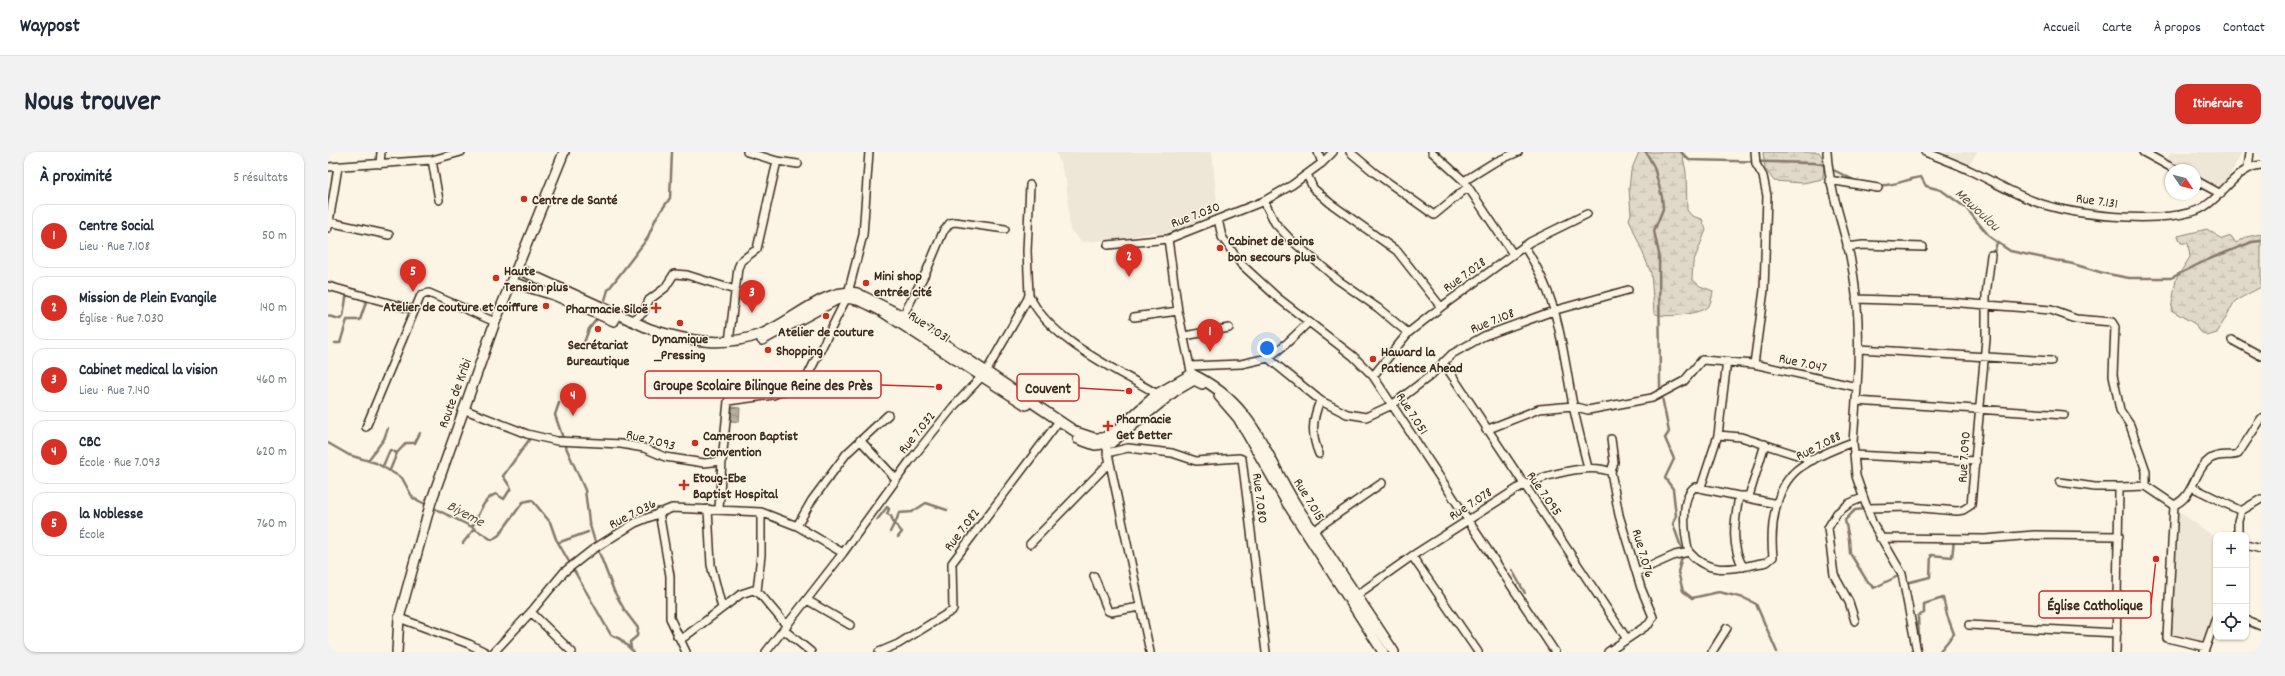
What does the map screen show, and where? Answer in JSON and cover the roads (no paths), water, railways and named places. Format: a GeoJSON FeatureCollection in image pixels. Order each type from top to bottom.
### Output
{"type":"FeatureCollection","features":[{"type":"Feature","properties":{"kind":"main road","name":"Route de Kribi"},"geometry":{"type":"LineString","coordinates":[[397,652],[399,618],[431,502],[495,322],[511,282],[518,269],[564,152]]}},
{"type":"Feature","properties":{"kind":"main road"},"geometry":{"type":"LineString","coordinates":[[518,269],[596,309],[668,341],[702,347],[723,348],[758,342],[800,322],[848,294]]}},
{"type":"Feature","properties":{"kind":"main road"},"geometry":{"type":"LineString","coordinates":[[511,282],[596,309]]}},
{"type":"Feature","properties":{"kind":"main road"},"geometry":{"type":"LineString","coordinates":[[605,313],[676,337],[710,342],[729,342],[762,334],[832,295],[848,294]]}},
{"type":"Feature","properties":{"kind":"main road","name":"Rue 7.031"},"geometry":{"type":"LineString","coordinates":[[848,294],[869,297],[903,316],[1056,425],[1076,438],[1107,449]]}},
{"type":"Feature","properties":{"kind":"main road","name":"Rue 7.031"},"geometry":{"type":"LineString","coordinates":[[848,294],[881,311],[1076,432],[1094,438],[1103,438],[1115,432],[1157,394],[1192,373]]}},
{"type":"Feature","properties":{"kind":"main road"},"geometry":{"type":"LineString","coordinates":[[1107,449],[1175,391],[1192,373]]}},
{"type":"Feature","properties":{"kind":"main road","name":"Rue 7.015"},"geometry":{"type":"LineString","coordinates":[[1192,373],[1218,388],[1241,410],[1258,434],[1292,499],[1394,652]]}},
{"type":"Feature","properties":{"kind":"main road","name":"Rue 7.015"},"geometry":{"type":"LineString","coordinates":[[1192,373],[1222,398],[1238,418],[1287,503],[1383,652]]}},
{"type":"Feature","properties":{"kind":"street"},"geometry":{"type":"LineString","coordinates":[[380,164],[381,152]]}},
{"type":"Feature","properties":{"kind":"street"},"geometry":{"type":"LineString","coordinates":[[328,167],[432,160],[460,152]]}},
{"type":"Feature","properties":{"kind":"street"},"geometry":{"type":"LineString","coordinates":[[747,152],[777,161],[798,164]]}},
{"type":"Feature","properties":{"kind":"street"},"geometry":{"type":"LineString","coordinates":[[719,509],[728,401],[773,395],[802,383],[807,377],[848,294],[863,235],[869,152]]}},
{"type":"Feature","properties":{"kind":"street"},"geometry":{"type":"LineString","coordinates":[[1318,152],[1322,163]]}},
{"type":"Feature","properties":{"kind":"street","name":"Rue 7.030"},"geometry":{"type":"LineString","coordinates":[[1192,373],[1178,311],[1168,239],[1264,201],[1292,186],[1322,163],[1333,152]]}},
{"type":"Feature","properties":{"kind":"street"},"geometry":{"type":"LineString","coordinates":[[1350,152],[1375,173],[1434,215],[1466,184],[1493,163],[1518,152]]}},
{"type":"Feature","properties":{"kind":"street"},"geometry":{"type":"LineString","coordinates":[[1432,152],[1466,184],[1513,254]]}},
{"type":"Feature","properties":{"kind":"street"},"geometry":{"type":"LineString","coordinates":[[1754,364],[1764,290],[1767,196],[1763,176],[1756,164],[1755,152]]}},
{"type":"Feature","properties":{"kind":"street"},"geometry":{"type":"LineString","coordinates":[[1827,152],[1829,180],[1847,247],[1856,299],[1860,349],[1853,442],[1854,455],[1862,498],[1880,538],[1902,574],[1916,652]]}},
{"type":"Feature","properties":{"kind":"street","name":"Rue 7.131"},"geometry":{"type":"LineString","coordinates":[[1925,152],[1937,154],[2037,203],[2100,215],[2130,217],[2182,215],[2194,212],[2208,205],[2248,168]]}},
{"type":"Feature","properties":{"kind":"street"},"geometry":{"type":"LineString","coordinates":[[2143,152],[2165,164]]}},
{"type":"Feature","properties":{"kind":"street"},"geometry":{"type":"LineString","coordinates":[[2250,152],[2248,168],[2261,165]]}},
{"type":"Feature","properties":{"kind":"street"},"geometry":{"type":"LineString","coordinates":[[432,160],[439,200]]}},
{"type":"Feature","properties":{"kind":"street"},"geometry":{"type":"LineString","coordinates":[[729,342],[738,268],[741,262],[754,253],[759,243],[777,161]]}},
{"type":"Feature","properties":{"kind":"street"},"geometry":{"type":"LineString","coordinates":[[338,167],[329,225],[389,235]]}},
{"type":"Feature","properties":{"kind":"street"},"geometry":{"type":"LineString","coordinates":[[1307,174],[1313,188],[1330,203],[1397,251],[1441,307]]}},
{"type":"Feature","properties":{"kind":"street"},"geometry":{"type":"LineString","coordinates":[[1829,180],[1878,188]]}},
{"type":"Feature","properties":{"kind":"street"},"geometry":{"type":"LineString","coordinates":[[2201,183],[2221,194]]}},
{"type":"Feature","properties":{"kind":"street"},"geometry":{"type":"LineString","coordinates":[[1030,185],[1027,251],[1029,294],[1039,313],[1066,339],[1157,394]]}},
{"type":"Feature","properties":{"kind":"street"},"geometry":{"type":"LineString","coordinates":[[1264,201],[1275,223],[1290,239],[1338,280],[1378,308],[1408,333]]}},
{"type":"Feature","properties":{"kind":"street","name":"Rue 7.028"},"geometry":{"type":"LineString","coordinates":[[1373,376],[1408,333],[1441,307],[1524,246],[1587,214]]}},
{"type":"Feature","properties":{"kind":"street","name":"Rue 7.051"},"geometry":{"type":"LineString","coordinates":[[1218,219],[1222,237],[1241,264],[1263,285],[1353,356],[1373,376],[1555,652]]}},
{"type":"Feature","properties":{"kind":"street"},"geometry":{"type":"LineString","coordinates":[[903,316],[928,270],[943,232],[950,223],[954,222],[1005,229]]}},
{"type":"Feature","properties":{"kind":"street"},"geometry":{"type":"LineString","coordinates":[[1108,245],[1168,239]]}},
{"type":"Feature","properties":{"kind":"street"},"geometry":{"type":"LineString","coordinates":[[1847,247],[1864,245],[1923,247]]}},
{"type":"Feature","properties":{"kind":"street"},"geometry":{"type":"LineString","coordinates":[[1524,246],[1548,288],[1556,310],[1573,406],[1588,468]]}},
{"type":"Feature","properties":{"kind":"street","name":"Rue 7.090"},"geometry":{"type":"LineString","coordinates":[[1867,508],[1894,506],[1963,510],[1971,505],[1973,498],[1984,356],[1987,305],[1986,295],[1991,255]]}},
{"type":"Feature","properties":{"kind":"street"},"geometry":{"type":"LineString","coordinates":[[630,321],[643,313],[649,300],[665,288],[674,274],[687,275],[735,290]]}},
{"type":"Feature","properties":{"kind":"street"},"geometry":{"type":"LineString","coordinates":[[328,286],[414,310]]}},
{"type":"Feature","properties":{"kind":"street","name":"Rue 7.108"},"geometry":{"type":"LineString","coordinates":[[1268,358],[1320,401],[1333,409],[1361,418],[1378,413],[1392,404],[1430,376],[1443,362],[1463,346],[1484,336],[1556,310],[1628,290]]}},
{"type":"Feature","properties":{"kind":"street"},"geometry":{"type":"LineString","coordinates":[[366,427],[388,378],[421,295],[429,293],[495,322]]}},
{"type":"Feature","properties":{"kind":"street","name":"Rue 7.032"},"geometry":{"type":"LineString","coordinates":[[766,652],[843,553],[896,479],[983,374],[1029,294]]}},
{"type":"Feature","properties":{"kind":"street"},"geometry":{"type":"LineString","coordinates":[[1856,299],[1987,305],[2051,310],[2062,316],[2076,319],[2109,321],[2114,324],[2112,375],[2120,410],[2130,425],[2146,471],[2146,486]]}},
{"type":"Feature","properties":{"kind":"street"},"geometry":{"type":"LineString","coordinates":[[1134,317],[1178,311]]}},
{"type":"Feature","properties":{"kind":"street"},"geometry":{"type":"LineString","coordinates":[[1192,373],[1268,358],[1286,344],[1309,322]]}},
{"type":"Feature","properties":{"kind":"street"},"geometry":{"type":"LineString","coordinates":[[1184,336],[1229,328]]}},
{"type":"Feature","properties":{"kind":"street"},"geometry":{"type":"LineString","coordinates":[[2232,340],[2261,356]]}},
{"type":"Feature","properties":{"kind":"street"},"geometry":{"type":"LineString","coordinates":[[1860,349],[2051,361]]}},
{"type":"Feature","properties":{"kind":"street","name":"Rue 7.047"},"geometry":{"type":"LineString","coordinates":[[1486,430],[1539,409],[1573,406],[1588,410],[1652,398],[1684,381],[1702,360],[1727,360],[1754,364],[1857,386]]}},
{"type":"Feature","properties":{"kind":"street"},"geometry":{"type":"LineString","coordinates":[[1701,487],[1718,435],[1727,360]]}},
{"type":"Feature","properties":{"kind":"street","name":"Rue 7.095"},"geometry":{"type":"LineString","coordinates":[[1443,362],[1486,430],[1567,546],[1627,639]]}},
{"type":"Feature","properties":{"kind":"street"},"geometry":{"type":"LineString","coordinates":[[1318,454],[1314,444],[1312,426],[1320,401]]}},
{"type":"Feature","properties":{"kind":"street"},"geometry":{"type":"LineString","coordinates":[[1856,401],[2064,415]]}},
{"type":"Feature","properties":{"kind":"street","name":"Rue 7.093"},"geometry":{"type":"LineString","coordinates":[[463,409],[527,434],[557,441],[621,444],[644,448],[665,457],[704,463],[722,461]]}},
{"type":"Feature","properties":{"kind":"street"},"geometry":{"type":"LineString","coordinates":[[796,526],[812,500],[847,453],[888,415]]}},
{"type":"Feature","properties":{"kind":"street"},"geometry":{"type":"LineString","coordinates":[[2174,505],[2185,500],[2199,472],[2211,458],[2221,454],[2238,454],[2261,419]]}},
{"type":"Feature","properties":{"kind":"street","name":"Rue 7.082"},"geometry":{"type":"LineString","coordinates":[[879,652],[898,644],[953,610],[952,563],[1056,425]]}},
{"type":"Feature","properties":{"kind":"street"},"geometry":{"type":"LineString","coordinates":[[1718,435],[1741,437],[1813,460]]}},
{"type":"Feature","properties":{"kind":"street","name":"Rue 7.076"},"geometry":{"type":"LineString","coordinates":[[1608,652],[1649,624],[1652,617],[1641,588],[1619,514],[1610,472],[1614,462],[1611,439]]}},
{"type":"Feature","properties":{"kind":"street"},"geometry":{"type":"LineString","coordinates":[[860,440],[896,479]]}},
{"type":"Feature","properties":{"kind":"street","name":"Rue 7.088"},"geometry":{"type":"LineString","coordinates":[[1689,552],[1704,564],[1718,570],[1767,562],[1773,557],[1771,532],[1777,504],[1789,480],[1797,470],[1813,460],[1853,442]]}},
{"type":"Feature","properties":{"kind":"street"},"geometry":{"type":"LineString","coordinates":[[1739,496],[1749,496],[1765,444]]}},
{"type":"Feature","properties":{"kind":"street","name":"Rue 7.080"},"geometry":{"type":"LineString","coordinates":[[1107,449],[1134,448],[1172,453],[1196,461],[1242,459],[1266,652]]}},
{"type":"Feature","properties":{"kind":"street"},"geometry":{"type":"LineString","coordinates":[[1107,449],[1150,652]]}},
{"type":"Feature","properties":{"kind":"street"},"geometry":{"type":"LineString","coordinates":[[1854,455],[1976,462]]}},
{"type":"Feature","properties":{"kind":"street"},"geometry":{"type":"LineString","coordinates":[[1030,544],[1110,463]]}},
{"type":"Feature","properties":{"kind":"street","name":"Rue 7.078"},"geometry":{"type":"LineString","coordinates":[[1357,595],[1412,556],[1523,485],[1536,480],[1588,468],[1604,469],[1610,472]]}},
{"type":"Feature","properties":{"kind":"street"},"geometry":{"type":"LineString","coordinates":[[2060,482],[2095,487],[2146,486],[2174,505]]}},
{"type":"Feature","properties":{"kind":"street"},"geometry":{"type":"LineString","coordinates":[[1313,531],[1382,483]]}},
{"type":"Feature","properties":{"kind":"street"},"geometry":{"type":"LineString","coordinates":[[1637,572],[1675,555],[1689,552],[1684,524],[1686,506],[1691,489],[1701,487],[1777,504]]}},
{"type":"Feature","properties":{"kind":"street"},"geometry":{"type":"LineString","coordinates":[[2116,652],[2119,491],[2121,487]]}},
{"type":"Feature","properties":{"kind":"street"},"geometry":{"type":"LineString","coordinates":[[2192,487],[2241,511]]}},
{"type":"Feature","properties":{"kind":"street"},"geometry":{"type":"LineString","coordinates":[[1739,496],[1734,544],[1736,554],[1742,567]]}},
{"type":"Feature","properties":{"kind":"street"},"geometry":{"type":"LineString","coordinates":[[1855,621],[1849,602],[1834,575],[1828,528],[1837,513],[1850,503],[1862,498]]}},
{"type":"Feature","properties":{"kind":"street"},"geometry":{"type":"LineString","coordinates":[[2238,532],[2238,521],[2241,511],[2261,499]]}},
{"type":"Feature","properties":{"kind":"street"},"geometry":{"type":"LineString","coordinates":[[2174,505],[2167,636],[2169,638],[2205,649],[2213,626]]}},
{"type":"Feature","properties":{"kind":"street","name":"Rue 7.036"},"geometry":{"type":"LineString","coordinates":[[494,652],[532,612],[555,580],[592,550],[658,512],[680,507],[761,512],[796,526],[843,553]]}},
{"type":"Feature","properties":{"kind":"street"},"geometry":{"type":"LineString","coordinates":[[708,509],[711,565],[722,608]]}},
{"type":"Feature","properties":{"kind":"street"},"geometry":{"type":"LineString","coordinates":[[658,512],[670,576],[670,618],[677,636],[686,652]]}},
{"type":"Feature","properties":{"kind":"street"},"geometry":{"type":"LineString","coordinates":[[761,512],[761,555],[756,591],[785,628],[811,652]]}},
{"type":"Feature","properties":{"kind":"street"},"geometry":{"type":"LineString","coordinates":[[1880,538],[1985,539],[2034,535],[2119,536]]}},
{"type":"Feature","properties":{"kind":"street"},"geometry":{"type":"LineString","coordinates":[[2249,546],[2261,549]]}},
{"type":"Feature","properties":{"kind":"street"},"geometry":{"type":"LineString","coordinates":[[1412,556],[1478,652]]}},
{"type":"Feature","properties":{"kind":"street"},"geometry":{"type":"LineString","coordinates":[[1094,576],[1108,611],[1140,607]]}},
{"type":"Feature","properties":{"kind":"street"},"geometry":{"type":"LineString","coordinates":[[677,636],[683,638],[741,594],[753,590],[756,591]]}},
{"type":"Feature","properties":{"kind":"street"},"geometry":{"type":"LineString","coordinates":[[807,600],[850,625]]}},
{"type":"Feature","properties":{"kind":"street"},"geometry":{"type":"LineString","coordinates":[[532,612],[572,652]]}},
{"type":"Feature","properties":{"kind":"street"},"geometry":{"type":"LineString","coordinates":[[399,618],[470,644],[485,652]]}},
{"type":"Feature","properties":{"kind":"street"},"geometry":{"type":"LineString","coordinates":[[2249,621],[2261,626]]}},
{"type":"Feature","properties":{"kind":"street"},"geometry":{"type":"LineString","coordinates":[[1968,625],[2117,632]]}},
{"type":"Feature","properties":{"kind":"street"},"geometry":{"type":"LineString","coordinates":[[1712,652],[1727,628]]}},
{"type":"Feature","properties":{"kind":"water"},"geometry":{"type":"Polygon","coordinates":[[[732,407],[740,408],[739,422],[731,421],[732,407]]]}},
{"type":"Feature","properties":{"kind":"waterway"},"geometry":{"type":"LineString","coordinates":[[605,300],[608,290],[647,239],[656,218],[670,198],[672,152]]}},
{"type":"Feature","properties":{"kind":"waterway"},"geometry":{"type":"LineString","coordinates":[[1646,152],[1654,167],[1662,197],[1663,209],[1654,231],[1659,254],[1660,387],[1669,432],[1665,438],[1674,459],[1665,478],[1673,489],[1676,516],[1673,524],[1683,553],[1678,572],[1683,591],[1692,598],[1719,592],[1744,598],[1756,604],[1777,652]]}},
{"type":"Feature","properties":{"kind":"waterway","name":"Mewoulou"},"geometry":{"type":"LineString","coordinates":[[1681,152],[1689,160],[1821,164],[1858,182]]}},
{"type":"Feature","properties":{"kind":"waterway","name":"Mewoulou"},"geometry":{"type":"LineString","coordinates":[[1878,185],[1894,184],[1921,177],[1926,186],[1941,190],[1966,208],[1990,237],[2010,251],[2073,264],[2103,273],[2129,278],[2171,278],[2207,260],[2252,242],[2261,241]]}},
{"type":"Feature","properties":{"kind":"waterway"},"geometry":{"type":"LineString","coordinates":[[1993,255],[1997,243]]}},
{"type":"Feature","properties":{"kind":"waterway"},"geometry":{"type":"LineString","coordinates":[[328,316],[340,319],[343,317],[347,292]]}},
{"type":"Feature","properties":{"kind":"waterway"},"geometry":{"type":"LineString","coordinates":[[335,343],[340,343],[347,320],[360,320],[367,299]]}},
{"type":"Feature","properties":{"kind":"waterway"},"geometry":{"type":"LineString","coordinates":[[582,348],[589,329],[596,320]]}},
{"type":"Feature","properties":{"kind":"waterway"},"geometry":{"type":"LineString","coordinates":[[559,403],[555,415],[563,438]]}},
{"type":"Feature","properties":{"kind":"waterway"},"geometry":{"type":"LineString","coordinates":[[369,459],[384,439],[388,428]]}},
{"type":"Feature","properties":{"kind":"waterway"},"geometry":{"type":"LineString","coordinates":[[390,470],[397,453],[406,443],[415,443],[420,433]]}},
{"type":"Feature","properties":{"kind":"waterway"},"geometry":{"type":"LineString","coordinates":[[472,527],[481,508],[491,496],[496,494],[504,499],[511,488],[503,476],[529,440]]}},
{"type":"Feature","properties":{"kind":"waterway","name":"Biyeme"},"geometry":{"type":"LineString","coordinates":[[328,443],[349,455],[376,463],[402,478],[413,498],[472,527],[492,540],[499,535],[523,502],[532,500],[550,522],[556,539],[611,635],[620,639],[634,652]]}},
{"type":"Feature","properties":{"kind":"waterway"},"geometry":{"type":"LineString","coordinates":[[565,445],[585,490],[589,522],[614,591],[625,611],[638,628],[637,636],[630,642],[631,649]]}},
{"type":"Feature","properties":{"kind":"waterway"},"geometry":{"type":"LineString","coordinates":[[383,466],[390,450],[397,453]]}},
{"type":"Feature","properties":{"kind":"waterway"},"geometry":{"type":"LineString","coordinates":[[898,537],[902,532],[895,524],[899,513],[912,512],[926,503],[947,510]]}},
{"type":"Feature","properties":{"kind":"waterway"},"geometry":{"type":"LineString","coordinates":[[877,520],[887,507],[889,509],[887,514],[891,516],[894,524],[890,532]]}},
{"type":"Feature","properties":{"kind":"waterway"},"geometry":{"type":"LineString","coordinates":[[1865,509],[1855,510],[1845,520],[1850,553],[1867,581],[1874,588],[1900,575]]}},
{"type":"Feature","properties":{"kind":"waterway"},"geometry":{"type":"LineString","coordinates":[[463,543],[474,529]]}},
{"type":"Feature","properties":{"kind":"waterway"},"geometry":{"type":"LineString","coordinates":[[560,542],[588,532]]}},
{"type":"Feature","properties":{"kind":"waterway"},"geometry":{"type":"LineString","coordinates":[[1906,583],[1930,577],[1931,555],[1952,557],[1954,540]]}},
{"type":"Feature","properties":{"kind":"waterway"},"geometry":{"type":"LineString","coordinates":[[1512,570],[1525,593]]}},
{"type":"Feature","properties":{"kind":"waterway"},"geometry":{"type":"LineString","coordinates":[[1919,640],[1918,616],[1924,613],[1924,604],[1943,598],[1954,634],[1939,652]]}},
{"type":"Feature","properties":{"kind":"place","name":"Centre de Santé"},"geometry":{"type":"Point","coordinates":[524,199]}},
{"type":"Feature","properties":{"kind":"place","name":"Cabinet de soins bon secours plus"},"geometry":{"type":"Point","coordinates":[1220,248]}},
{"type":"Feature","properties":{"kind":"place","name":"Mission de Plein Evangile"},"geometry":{"type":"Point","coordinates":[1129,277]}},
{"type":"Feature","properties":{"kind":"place","name":"Haute Tension plus"},"geometry":{"type":"Point","coordinates":[496,278]}},
{"type":"Feature","properties":{"kind":"place","name":"Mini shop entrée cité"},"geometry":{"type":"Point","coordinates":[866,283]}},
{"type":"Feature","properties":{"kind":"place","name":"la Noblesse"},"geometry":{"type":"Point","coordinates":[413,292]}},
{"type":"Feature","properties":{"kind":"place","name":"Atelier de couture et coiffure"},"geometry":{"type":"Point","coordinates":[546,306]}},
{"type":"Feature","properties":{"kind":"place","name":"Pharmacie Siloë"},"geometry":{"type":"Point","coordinates":[656,308]}},
{"type":"Feature","properties":{"kind":"place","name":"Cabinet medical la vision"},"geometry":{"type":"Point","coordinates":[752,313]}},
{"type":"Feature","properties":{"kind":"place","name":"Atelier de couture"},"geometry":{"type":"Point","coordinates":[826,316]}},
{"type":"Feature","properties":{"kind":"place","name":"Dynamique _Pressing"},"geometry":{"type":"Point","coordinates":[680,323]}},
{"type":"Feature","properties":{"kind":"place","name":"Secrétariat Bureautique"},"geometry":{"type":"Point","coordinates":[598,329]}},
{"type":"Feature","properties":{"kind":"place","name":"Shopping"},"geometry":{"type":"Point","coordinates":[768,350]}},
{"type":"Feature","properties":{"kind":"place","name":"Centre Social"},"geometry":{"type":"Point","coordinates":[1210,352]}},
{"type":"Feature","properties":{"kind":"place","name":"Haward la Patience Ahead"},"geometry":{"type":"Point","coordinates":[1373,359]}},
{"type":"Feature","properties":{"kind":"place","name":"Groupe Scolaire Bilingue Reine des Près"},"geometry":{"type":"Point","coordinates":[939,387]}},
{"type":"Feature","properties":{"kind":"place","name":"Couvent"},"geometry":{"type":"Point","coordinates":[1129,391]}},
{"type":"Feature","properties":{"kind":"place","name":"CBC"},"geometry":{"type":"Point","coordinates":[573,416]}},
{"type":"Feature","properties":{"kind":"place","name":"Pharmacie Get Better"},"geometry":{"type":"Point","coordinates":[1108,426]}},
{"type":"Feature","properties":{"kind":"place","name":"Cameroon Baptist Convention"},"geometry":{"type":"Point","coordinates":[695,443]}},
{"type":"Feature","properties":{"kind":"place","name":"Etoug-Ebe Baptist Hospital"},"geometry":{"type":"Point","coordinates":[684,485]}},
{"type":"Feature","properties":{"kind":"place","name":"Église Catholique"},"geometry":{"type":"Point","coordinates":[2156,559]}}]}
